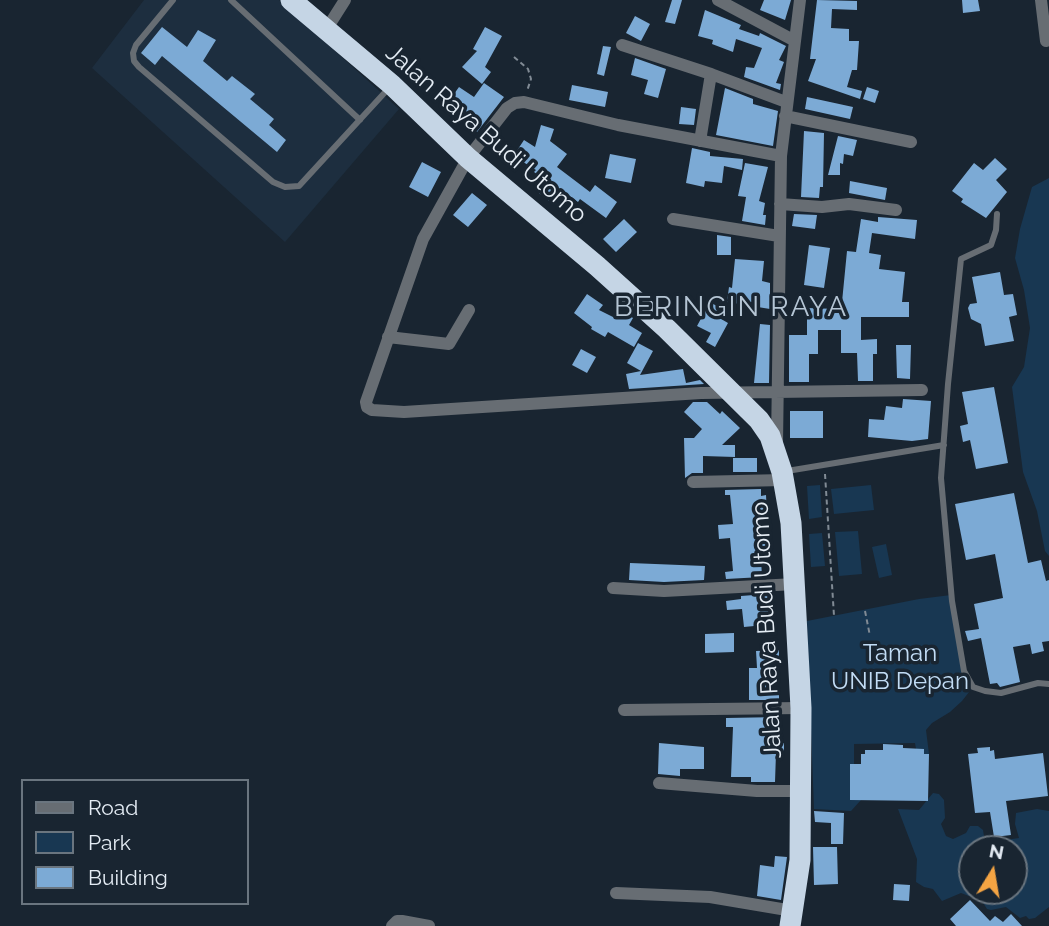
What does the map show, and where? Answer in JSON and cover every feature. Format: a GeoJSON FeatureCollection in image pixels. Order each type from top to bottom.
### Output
{"type":"FeatureCollection","features":[{"type":"Feature","properties":{"kind":"highway","name":"Jalan Raya Budi Utomo"},"geometry":{"type":"LineString","coordinates":[[291,0],[392,85],[468,158],[657,320],[759,419],[776,451],[791,523],[801,708],[802,791],[800,860],[792,918]]}},
{"type":"Feature","properties":{"kind":"street"},"geometry":{"type":"LineString","coordinates":[[326,30],[345,0]]}},
{"type":"Feature","properties":{"kind":"street"},"geometry":{"type":"LineString","coordinates":[[718,0],[795,41]]}},
{"type":"Feature","properties":{"kind":"street"},"geometry":{"type":"LineString","coordinates":[[776,451],[781,156],[800,0]]}},
{"type":"Feature","properties":{"kind":"street"},"geometry":{"type":"LineString","coordinates":[[1041,0],[1046,41]]}},
{"type":"Feature","properties":{"kind":"street"},"geometry":{"type":"LineString","coordinates":[[622,45],[786,102]]}},
{"type":"Feature","properties":{"kind":"street"},"geometry":{"type":"LineString","coordinates":[[700,141],[711,74]]}},
{"type":"Feature","properties":{"kind":"street"},"geometry":{"type":"LineString","coordinates":[[781,156],[618,125],[524,102],[515,103],[468,158],[423,239],[366,402],[368,407],[372,410],[404,412],[731,393],[922,390]]}},
{"type":"Feature","properties":{"kind":"street"},"geometry":{"type":"LineString","coordinates":[[785,116],[911,142]]}},
{"type":"Feature","properties":{"kind":"street"},"geometry":{"type":"LineString","coordinates":[[780,204],[822,208],[849,204],[896,210]]}},
{"type":"Feature","properties":{"kind":"street"},"geometry":{"type":"LineString","coordinates":[[673,219],[779,236]]}},
{"type":"Feature","properties":{"kind":"street"},"geometry":{"type":"LineString","coordinates":[[388,337],[449,344],[469,310]]}},
{"type":"Feature","properties":{"kind":"street"},"geometry":{"type":"LineString","coordinates":[[693,482],[783,476]]}},
{"type":"Feature","properties":{"kind":"street"},"geometry":{"type":"LineString","coordinates":[[612,588],[664,591],[795,584]]}},
{"type":"Feature","properties":{"kind":"street"},"geometry":{"type":"LineString","coordinates":[[624,710],[801,708]]}},
{"type":"Feature","properties":{"kind":"street"},"geometry":{"type":"LineString","coordinates":[[659,783],[757,791],[802,791]]}},
{"type":"Feature","properties":{"kind":"street"},"geometry":{"type":"LineString","coordinates":[[617,893],[710,897],[792,918]]}},
{"type":"Feature","properties":{"kind":"street"},"geometry":{"type":"LineString","coordinates":[[392,926],[397,921],[429,926]]}},
{"type":"Feature","properties":{"kind":"lane"},"geometry":{"type":"LineString","coordinates":[[173,0],[136,45],[134,61],[273,181],[285,187],[299,186],[392,85]]}},
{"type":"Feature","properties":{"kind":"lane"},"geometry":{"type":"LineString","coordinates":[[231,0],[359,120]]}},
{"type":"Feature","properties":{"kind":"lane"},"geometry":{"type":"LineString","coordinates":[[997,214],[991,245],[961,260],[941,478],[952,601],[967,678],[973,687],[1000,692],[1038,683],[1049,684]]}},
{"type":"Feature","properties":{"kind":"lane"},"geometry":{"type":"LineString","coordinates":[[783,476],[944,444]]}},
{"type":"Feature","properties":{"kind":"path"},"geometry":{"type":"LineString","coordinates":[[514,57],[530,73],[531,79],[524,102]]}},
{"type":"Feature","properties":{"kind":"path"},"geometry":{"type":"LineString","coordinates":[[824,466],[834,616]]}},
{"type":"Feature","properties":{"kind":"path"},"geometry":{"type":"LineString","coordinates":[[865,611],[870,636]]}},
{"type":"Feature","properties":{"kind":"shaded area"},"geometry":{"type":"Polygon","coordinates":[[[144,0],[279,0],[399,109],[285,242],[92,68],[144,0]]]}},
{"type":"Feature","properties":{"kind":"green space"},"geometry":{"type":"Polygon","coordinates":[[[1049,178],[1049,556],[1045,551],[1037,511],[1023,472],[1012,387],[1024,367],[1030,328],[1015,258],[1020,229],[1032,187],[1049,178]]]}},
{"type":"Feature","properties":{"kind":"green space"},"geometry":{"type":"Polygon","coordinates":[[[820,485],[822,517],[809,519],[807,486],[820,485]]]}},
{"type":"Feature","properties":{"kind":"green space"},"geometry":{"type":"Polygon","coordinates":[[[871,485],[874,510],[834,514],[831,489],[871,485]]]}},
{"type":"Feature","properties":{"kind":"green space"},"geometry":{"type":"Polygon","coordinates":[[[858,531],[862,574],[839,576],[835,532],[858,531]]]}},
{"type":"Feature","properties":{"kind":"green space"},"geometry":{"type":"Polygon","coordinates":[[[822,533],[825,566],[811,567],[809,534],[822,533]]]}},
{"type":"Feature","properties":{"kind":"green space"},"geometry":{"type":"Polygon","coordinates":[[[886,544],[892,575],[879,578],[872,547],[886,544]]]}},
{"type":"Feature","properties":{"kind":"green space","name":"Taman UNIB Depan"},"geometry":{"type":"Polygon","coordinates":[[[951,595],[964,671],[973,687],[950,712],[926,730],[929,754],[924,754],[923,749],[916,749],[915,743],[854,744],[854,764],[850,764],[850,797],[861,800],[851,811],[814,809],[807,621],[951,595]]]}},
{"type":"Feature","properties":{"kind":"green space"},"geometry":{"type":"Polygon","coordinates":[[[933,793],[939,794],[944,800],[945,818],[941,824],[946,836],[953,839],[958,837],[958,894],[942,901],[933,889],[916,882],[917,859],[898,809],[919,810],[933,793]]]}},
{"type":"Feature","properties":{"kind":"green space"},"geometry":{"type":"Polygon","coordinates":[[[1037,809],[1049,811],[1049,907],[1035,918],[1029,919],[1026,916],[1020,918],[1006,907],[987,909],[984,905],[1028,905],[1028,835],[1018,835],[1016,813],[1037,809]]]}},
{"type":"Feature","properties":{"kind":"green space"},"geometry":{"type":"Polygon","coordinates":[[[970,826],[978,826],[984,835],[962,835],[970,826]]]}},
{"type":"Feature","properties":{"kind":"building"},"geometry":{"type":"Polygon","coordinates":[[[672,0],[682,0],[675,24],[665,22],[672,0]]]}},
{"type":"Feature","properties":{"kind":"building"},"geometry":{"type":"Polygon","coordinates":[[[764,0],[791,0],[785,20],[760,10],[764,0]]]}},
{"type":"Feature","properties":{"kind":"building"},"geometry":{"type":"Polygon","coordinates":[[[817,0],[857,1],[857,10],[832,9],[831,28],[849,29],[849,41],[859,41],[857,70],[852,70],[847,87],[862,91],[860,99],[808,81],[816,59],[810,59],[817,0]]]}},
{"type":"Feature","properties":{"kind":"building"},"geometry":{"type":"Polygon","coordinates":[[[962,0],[978,0],[980,11],[963,13],[962,0]]]}},
{"type":"Feature","properties":{"kind":"building"},"geometry":{"type":"Polygon","coordinates":[[[705,10],[741,25],[739,29],[759,36],[760,33],[786,46],[779,60],[784,62],[776,83],[781,84],[780,90],[744,77],[746,67],[754,68],[762,48],[736,39],[733,52],[712,44],[713,40],[698,36],[705,10]]]}},
{"type":"Feature","properties":{"kind":"building"},"geometry":{"type":"Polygon","coordinates":[[[635,16],[650,24],[641,41],[626,33],[635,16]]]}},
{"type":"Feature","properties":{"kind":"building"},"geometry":{"type":"Polygon","coordinates":[[[162,27],[187,47],[198,30],[216,40],[203,61],[227,81],[232,76],[255,94],[250,99],[274,119],[269,125],[286,140],[277,152],[162,56],[155,65],[141,53],[162,27]]]}},
{"type":"Feature","properties":{"kind":"building"},"geometry":{"type":"Polygon","coordinates":[[[485,27],[502,36],[485,67],[491,72],[482,84],[462,67],[477,51],[473,49],[485,27]]]}},
{"type":"Feature","properties":{"kind":"building"},"geometry":{"type":"Polygon","coordinates":[[[603,46],[611,47],[604,76],[597,74],[603,46]]]}},
{"type":"Feature","properties":{"kind":"building"},"geometry":{"type":"Polygon","coordinates":[[[635,58],[666,69],[658,98],[644,94],[648,80],[631,75],[635,58]]]}},
{"type":"Feature","properties":{"kind":"building"},"geometry":{"type":"Polygon","coordinates":[[[484,83],[504,97],[477,132],[458,118],[463,112],[449,101],[459,87],[474,97],[484,83]]]}},
{"type":"Feature","properties":{"kind":"building"},"geometry":{"type":"Polygon","coordinates":[[[572,85],[608,92],[605,107],[569,100],[572,85]]]}},
{"type":"Feature","properties":{"kind":"building"},"geometry":{"type":"Polygon","coordinates":[[[867,87],[879,91],[875,103],[863,99],[867,87]]]}},
{"type":"Feature","properties":{"kind":"building"},"geometry":{"type":"Polygon","coordinates":[[[725,88],[753,99],[753,104],[778,111],[773,146],[716,135],[725,88]]]}},
{"type":"Feature","properties":{"kind":"building"},"geometry":{"type":"Polygon","coordinates":[[[807,97],[853,107],[850,119],[805,109],[807,97]]]}},
{"type":"Feature","properties":{"kind":"building"},"geometry":{"type":"Polygon","coordinates":[[[681,107],[696,109],[694,125],[679,124],[681,107]]]}},
{"type":"Feature","properties":{"kind":"building"},"geometry":{"type":"Polygon","coordinates":[[[541,125],[554,129],[550,141],[567,154],[557,167],[590,192],[595,185],[617,202],[606,218],[562,190],[552,203],[539,193],[548,182],[534,172],[536,170],[520,160],[515,168],[508,164],[524,140],[535,147],[541,125]]]}},
{"type":"Feature","properties":{"kind":"building"},"geometry":{"type":"Polygon","coordinates":[[[804,131],[824,133],[823,187],[820,187],[819,198],[801,197],[804,131]]]}},
{"type":"Feature","properties":{"kind":"building"},"geometry":{"type":"Polygon","coordinates":[[[838,136],[857,140],[853,156],[844,154],[843,164],[840,163],[840,175],[828,175],[838,136]]]}},
{"type":"Feature","properties":{"kind":"building"},"geometry":{"type":"Polygon","coordinates":[[[692,148],[710,152],[710,156],[743,159],[742,170],[724,166],[722,183],[705,181],[704,187],[686,183],[692,148]]]}},
{"type":"Feature","properties":{"kind":"building"},"geometry":{"type":"Polygon","coordinates":[[[610,154],[636,159],[631,183],[605,178],[610,154]]]}},
{"type":"Feature","properties":{"kind":"building"},"geometry":{"type":"Polygon","coordinates":[[[995,158],[1007,169],[996,180],[1007,192],[986,218],[961,202],[963,199],[952,191],[974,163],[983,170],[995,158]]]}},
{"type":"Feature","properties":{"kind":"building"},"geometry":{"type":"Polygon","coordinates":[[[422,162],[441,172],[428,197],[409,187],[422,162]]]}},
{"type":"Feature","properties":{"kind":"building"},"geometry":{"type":"Polygon","coordinates":[[[745,163],[768,167],[759,201],[765,203],[765,225],[742,221],[746,197],[738,196],[745,163]]]}},
{"type":"Feature","properties":{"kind":"building"},"geometry":{"type":"Polygon","coordinates":[[[850,181],[887,188],[885,200],[849,193],[850,181]]]}},
{"type":"Feature","properties":{"kind":"building"},"geometry":{"type":"Polygon","coordinates":[[[472,193],[487,205],[468,227],[453,215],[472,193]]]}},
{"type":"Feature","properties":{"kind":"building"},"geometry":{"type":"Polygon","coordinates":[[[794,214],[817,215],[815,229],[792,226],[794,214]]]}},
{"type":"Feature","properties":{"kind":"building"},"geometry":{"type":"Polygon","coordinates":[[[878,217],[917,220],[915,239],[872,233],[869,253],[881,255],[879,269],[905,272],[902,302],[909,302],[909,317],[861,317],[861,340],[877,339],[877,354],[873,354],[873,381],[858,381],[857,353],[841,353],[841,330],[818,330],[818,354],[809,354],[809,382],[789,382],[789,335],[807,335],[807,308],[838,309],[838,302],[842,302],[847,251],[856,252],[861,219],[878,222],[878,217]]]}},
{"type":"Feature","properties":{"kind":"building"},"geometry":{"type":"Polygon","coordinates":[[[624,219],[637,232],[616,252],[603,239],[624,219]]]}},
{"type":"Feature","properties":{"kind":"building"},"geometry":{"type":"Polygon","coordinates":[[[717,235],[731,237],[731,255],[717,255],[717,235]]]}},
{"type":"Feature","properties":{"kind":"building"},"geometry":{"type":"Polygon","coordinates":[[[809,245],[830,248],[824,288],[804,285],[809,245]]]}},
{"type":"Feature","properties":{"kind":"building"},"geometry":{"type":"Polygon","coordinates":[[[735,259],[764,261],[762,281],[770,283],[770,309],[727,302],[729,287],[732,288],[735,259]]]}},
{"type":"Feature","properties":{"kind":"building"},"geometry":{"type":"Polygon","coordinates":[[[1000,272],[1004,295],[1013,294],[1017,315],[1009,317],[1014,341],[985,346],[981,324],[971,319],[968,308],[970,304],[977,303],[972,277],[1000,272]]]}},
{"type":"Feature","properties":{"kind":"building"},"geometry":{"type":"Polygon","coordinates":[[[587,294],[603,305],[599,310],[617,319],[622,311],[633,318],[629,325],[642,333],[634,347],[608,332],[605,337],[591,329],[592,327],[574,313],[587,294]]]}},
{"type":"Feature","properties":{"kind":"building"},"geometry":{"type":"Polygon","coordinates":[[[710,302],[720,308],[716,316],[728,323],[715,347],[706,342],[711,333],[697,326],[710,302]]]}},
{"type":"Feature","properties":{"kind":"building"},"geometry":{"type":"Polygon","coordinates":[[[760,324],[770,325],[769,383],[754,383],[760,324]]]}},
{"type":"Feature","properties":{"kind":"building"},"geometry":{"type":"Polygon","coordinates":[[[638,343],[653,351],[640,375],[683,369],[686,383],[700,380],[704,384],[629,389],[626,374],[641,371],[627,363],[638,343]]]}},
{"type":"Feature","properties":{"kind":"building"},"geometry":{"type":"Polygon","coordinates":[[[896,345],[911,345],[910,379],[897,378],[896,345]]]}},
{"type":"Feature","properties":{"kind":"building"},"geometry":{"type":"Polygon","coordinates":[[[581,349],[596,357],[587,373],[572,365],[581,349]]]}},
{"type":"Feature","properties":{"kind":"building"},"geometry":{"type":"Polygon","coordinates":[[[994,387],[1008,463],[976,469],[970,440],[963,442],[960,426],[968,424],[962,392],[994,387]]]}},
{"type":"Feature","properties":{"kind":"building"},"geometry":{"type":"Polygon","coordinates":[[[903,399],[931,401],[928,439],[912,441],[868,437],[869,419],[884,420],[886,406],[902,408],[903,399]]]}},
{"type":"Feature","properties":{"kind":"building"},"geometry":{"type":"Polygon","coordinates":[[[693,402],[707,402],[720,414],[722,411],[740,428],[722,445],[735,445],[735,457],[703,456],[703,473],[692,473],[685,478],[684,438],[694,438],[702,429],[684,412],[693,402]]]}},
{"type":"Feature","properties":{"kind":"building"},"geometry":{"type":"Polygon","coordinates":[[[790,411],[823,411],[823,438],[790,438],[790,411]]]}},
{"type":"Feature","properties":{"kind":"building"},"geometry":{"type":"Polygon","coordinates":[[[733,458],[757,458],[757,472],[733,472],[733,458]]]}},
{"type":"Feature","properties":{"kind":"building"},"geometry":{"type":"Polygon","coordinates":[[[761,489],[761,496],[766,495],[772,558],[761,559],[762,577],[726,579],[725,572],[733,571],[730,538],[719,539],[718,525],[733,524],[730,495],[725,495],[725,490],[761,489]]]}},
{"type":"Feature","properties":{"kind":"building"},"geometry":{"type":"Polygon","coordinates":[[[1014,493],[1028,563],[1041,560],[1046,581],[1049,580],[1049,641],[1042,642],[1044,651],[1032,654],[1030,644],[1013,647],[1020,682],[1000,687],[997,683],[990,684],[981,638],[968,641],[965,631],[979,629],[974,604],[1003,598],[995,554],[966,560],[955,504],[1014,493]]]}},
{"type":"Feature","properties":{"kind":"building"},"geometry":{"type":"Polygon","coordinates":[[[630,563],[705,566],[704,580],[629,580],[630,563]]]}},
{"type":"Feature","properties":{"kind":"building"},"geometry":{"type":"Polygon","coordinates":[[[767,594],[769,608],[773,608],[775,624],[744,627],[742,609],[727,610],[726,601],[741,599],[741,596],[767,594]]]}},
{"type":"Feature","properties":{"kind":"building"},"geometry":{"type":"Polygon","coordinates":[[[734,633],[734,652],[705,653],[705,634],[734,633]]]}},
{"type":"Feature","properties":{"kind":"building"},"geometry":{"type":"Polygon","coordinates":[[[779,650],[779,665],[775,666],[775,689],[779,689],[779,700],[749,700],[749,668],[757,668],[756,651],[779,650]]]}},
{"type":"Feature","properties":{"kind":"building"},"geometry":{"type":"Polygon","coordinates":[[[781,717],[781,743],[784,743],[784,754],[776,753],[775,782],[751,782],[751,777],[731,777],[733,727],[726,727],[726,718],[781,717]]]}},
{"type":"Feature","properties":{"kind":"building"},"geometry":{"type":"Polygon","coordinates":[[[659,743],[704,747],[704,769],[680,769],[680,776],[658,774],[659,743]]]}},
{"type":"Feature","properties":{"kind":"building"},"geometry":{"type":"Polygon","coordinates":[[[883,744],[924,749],[924,754],[929,754],[928,801],[850,800],[850,764],[861,764],[861,754],[865,754],[865,750],[883,750],[883,744]]]}},
{"type":"Feature","properties":{"kind":"building"},"geometry":{"type":"Polygon","coordinates":[[[990,747],[990,751],[994,750],[995,759],[1043,753],[1048,796],[1006,801],[1011,835],[994,835],[990,812],[975,813],[968,754],[978,753],[977,748],[990,747]]]}},
{"type":"Feature","properties":{"kind":"building"},"geometry":{"type":"Polygon","coordinates":[[[814,811],[844,813],[843,844],[831,844],[831,823],[815,822],[814,811]]]}},
{"type":"Feature","properties":{"kind":"building"},"geometry":{"type":"Polygon","coordinates":[[[813,847],[837,847],[838,884],[814,885],[813,847]]]}},
{"type":"Feature","properties":{"kind":"building"},"geometry":{"type":"Polygon","coordinates":[[[775,856],[787,857],[781,900],[757,896],[760,865],[774,867],[775,856]]]}},
{"type":"Feature","properties":{"kind":"building"},"geometry":{"type":"Polygon","coordinates":[[[894,884],[910,885],[909,901],[893,900],[894,884]]]}},
{"type":"Feature","properties":{"kind":"building"},"geometry":{"type":"Polygon","coordinates":[[[965,905],[975,905],[990,921],[995,916],[1003,922],[1011,914],[1022,926],[956,926],[950,919],[965,905]]]}},
{"type":"Feature","properties":{"kind":"district","name":"BERINGIN RAYA"},"geometry":{"type":"Point","coordinates":[731,308]}}]}
